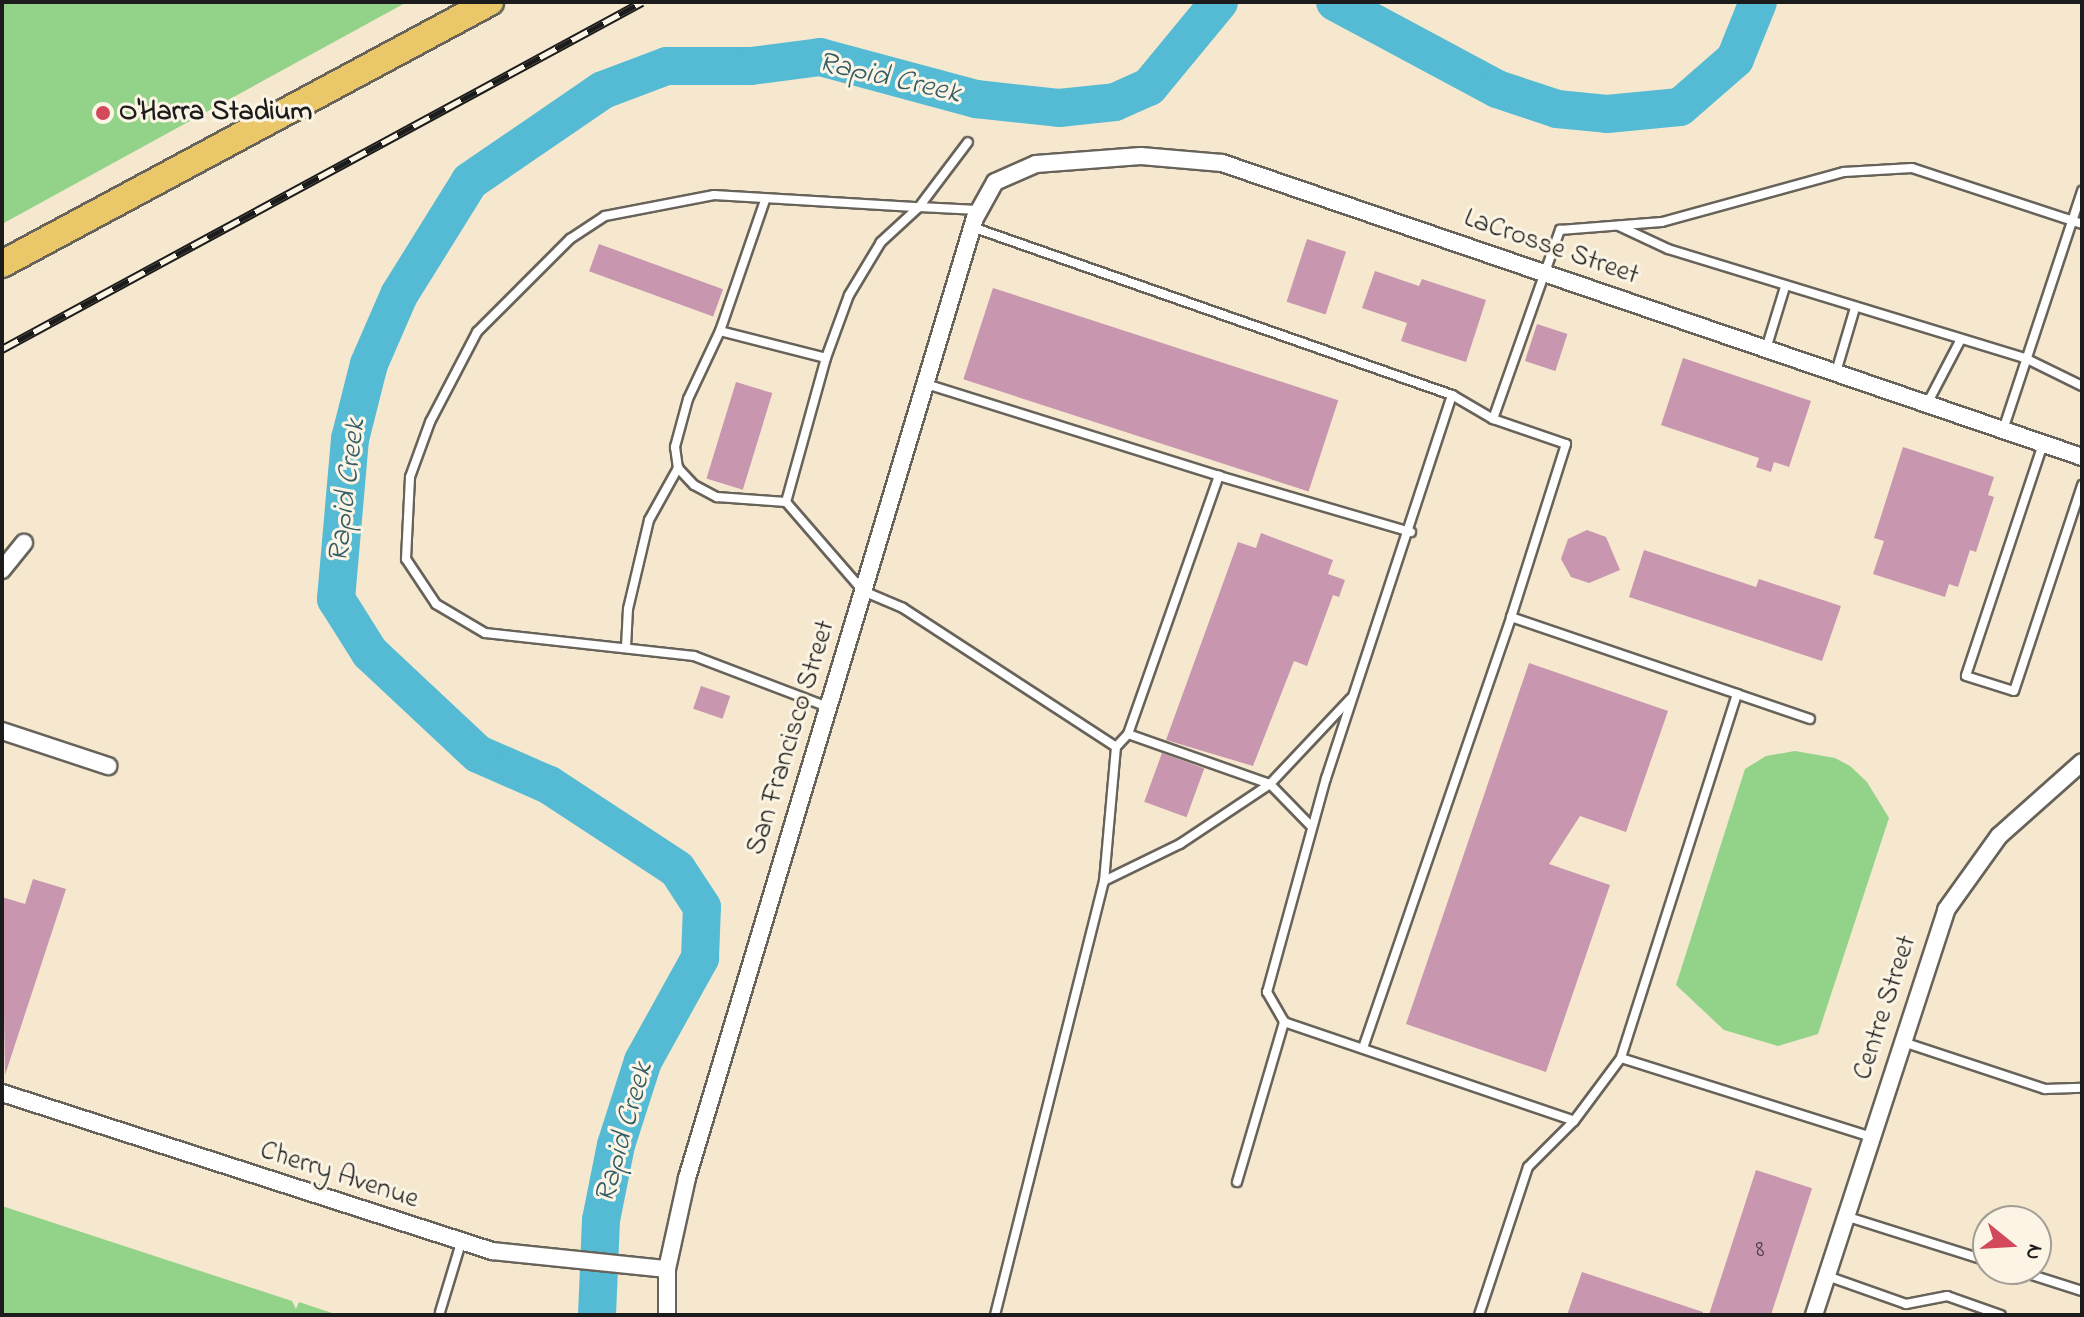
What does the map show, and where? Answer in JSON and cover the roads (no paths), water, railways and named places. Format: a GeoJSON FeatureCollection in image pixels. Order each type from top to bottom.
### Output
{"type":"FeatureCollection","features":[{"type":"Feature","properties":{"kind":"main road"},"geometry":{"type":"LineString","coordinates":[[3,259],[490,2]]}},
{"type":"Feature","properties":{"kind":"street","name":"LaCrosse Street"},"geometry":{"type":"LineString","coordinates":[[995,182],[1036,164],[1141,156],[1222,163],[2082,457]]}},
{"type":"Feature","properties":{"kind":"street","name":"San Francisco Street"},"geometry":{"type":"LineString","coordinates":[[667,1315],[667,1269],[687,1178],[972,227],[995,182]]}},
{"type":"Feature","properties":{"kind":"street"},"geometry":{"type":"LineString","coordinates":[[2,570],[24,543]]}},
{"type":"Feature","properties":{"kind":"street"},"geometry":{"type":"LineString","coordinates":[[2,731],[108,766]]}},
{"type":"Feature","properties":{"kind":"street","name":"Centre Street"},"geometry":{"type":"LineString","coordinates":[[1814,1315],[1946,910],[1966,878],[2034,800],[2082,762]]}},
{"type":"Feature","properties":{"kind":"street","name":"Cherry Avenue"},"geometry":{"type":"LineString","coordinates":[[2,1093],[461,1243],[539,1258],[667,1269]]}},
{"type":"Feature","properties":{"kind":"lane"},"geometry":{"type":"LineString","coordinates":[[786,502],[826,358],[849,295],[881,242],[919,207],[968,142]]}},
{"type":"Feature","properties":{"kind":"lane"},"geometry":{"type":"LineString","coordinates":[[1493,419],[1542,273],[1560,230],[1714,211],[1844,172],[1912,168],[2077,223]]}},
{"type":"Feature","properties":{"kind":"lane"},"geometry":{"type":"LineString","coordinates":[[2003,430],[2077,223],[2082,191]]}},
{"type":"Feature","properties":{"kind":"lane"},"geometry":{"type":"LineString","coordinates":[[828,707],[694,656],[485,633],[436,604],[406,559],[410,477],[430,422],[477,332],[570,239],[605,216],[714,195],[979,210]]}},
{"type":"Feature","properties":{"kind":"lane"},"geometry":{"type":"LineString","coordinates":[[765,200],[720,331],[688,399],[675,447],[678,468],[694,485],[717,497],[786,502],[863,591],[903,608],[1116,747]]}},
{"type":"Feature","properties":{"kind":"lane"},"geometry":{"type":"LineString","coordinates":[[1618,225],[1668,249],[2027,359],[2082,386]]}},
{"type":"Feature","properties":{"kind":"lane"},"geometry":{"type":"LineString","coordinates":[[972,227],[1452,395],[1493,419],[1566,444],[1511,617],[1363,1048]]}},
{"type":"Feature","properties":{"kind":"lane"},"geometry":{"type":"LineString","coordinates":[[1766,349],[1785,287]]}},
{"type":"Feature","properties":{"kind":"lane"},"geometry":{"type":"LineString","coordinates":[[1836,373],[1855,308]]}},
{"type":"Feature","properties":{"kind":"lane"},"geometry":{"type":"LineString","coordinates":[[720,331],[826,358]]}},
{"type":"Feature","properties":{"kind":"lane"},"geometry":{"type":"LineString","coordinates":[[1927,404],[1961,339]]}},
{"type":"Feature","properties":{"kind":"lane"},"geometry":{"type":"LineString","coordinates":[[925,384],[1411,532]]}},
{"type":"Feature","properties":{"kind":"lane"},"geometry":{"type":"LineString","coordinates":[[1452,395],[1411,532],[1312,827],[1267,992],[1284,1022],[1574,1121]]}},
{"type":"Feature","properties":{"kind":"lane"},"geometry":{"type":"LineString","coordinates":[[2043,444],[1966,676],[2014,691],[2082,485]]}},
{"type":"Feature","properties":{"kind":"lane"},"geometry":{"type":"LineString","coordinates":[[626,647],[628,609],[649,520],[678,468]]}},
{"type":"Feature","properties":{"kind":"lane"},"geometry":{"type":"LineString","coordinates":[[995,1315],[1104,881],[1116,747],[1128,734],[1219,476]]}},
{"type":"Feature","properties":{"kind":"lane"},"geometry":{"type":"LineString","coordinates":[[1511,617],[1810,719]]}},
{"type":"Feature","properties":{"kind":"lane"},"geometry":{"type":"LineString","coordinates":[[1479,1315],[1528,1167],[1574,1121],[1621,1058],[1737,694]]}},
{"type":"Feature","properties":{"kind":"lane"},"geometry":{"type":"LineString","coordinates":[[1104,881],[1180,844],[1270,784],[1354,695]]}},
{"type":"Feature","properties":{"kind":"lane"},"geometry":{"type":"LineString","coordinates":[[1128,734],[1270,784],[1312,827]]}},
{"type":"Feature","properties":{"kind":"lane"},"geometry":{"type":"LineString","coordinates":[[1237,1182],[1284,1022]]}},
{"type":"Feature","properties":{"kind":"lane"},"geometry":{"type":"LineString","coordinates":[[1903,1042],[2045,1089],[2082,1088]]}},
{"type":"Feature","properties":{"kind":"lane"},"geometry":{"type":"LineString","coordinates":[[1621,1058],[1872,1137]]}},
{"type":"Feature","properties":{"kind":"lane"},"geometry":{"type":"LineString","coordinates":[[1845,1216],[1972,1256]]}},
{"type":"Feature","properties":{"kind":"lane"},"geometry":{"type":"LineString","coordinates":[[440,1312],[461,1243]]}},
{"type":"Feature","properties":{"kind":"lane"},"geometry":{"type":"LineString","coordinates":[[1826,1276],[1906,1304],[1947,1296],[2001,1315]]}},
{"type":"Feature","properties":{"kind":"lane"},"geometry":{"type":"LineString","coordinates":[[2052,1281],[2082,1291]]}},
{"type":"Feature","properties":{"kind":"lane"},"geometry":{"type":"LineString","coordinates":[[1902,1315],[1906,1304]]}},
{"type":"Feature","properties":{"kind":"waterway","name":"Rapid Creek"},"geometry":{"type":"LineString","coordinates":[[597,1315],[601,1220],[616,1145],[643,1061],[700,958],[702,907],[677,869],[549,785],[478,754],[370,653],[336,599],[350,439],[369,364],[399,295],[470,181],[603,90],[667,66],[751,66],[820,57],[976,99],[1059,108],[1115,102],[1149,87],[1219,2]]}},
{"type":"Feature","properties":{"kind":"waterway","name":"Rapid Creek"},"geometry":{"type":"LineString","coordinates":[[1335,2],[1497,89],[1557,109],[1607,114],[1680,107],[1735,59],[1758,2]]}},
{"type":"Feature","properties":{"kind":"railway"},"geometry":{"type":"LineString","coordinates":[[2,349],[642,2]]}},
{"type":"Feature","properties":{"kind":"place","name":"O'Harra Stadium"},"geometry":{"type":"Point","coordinates":[103,113]}}]}
